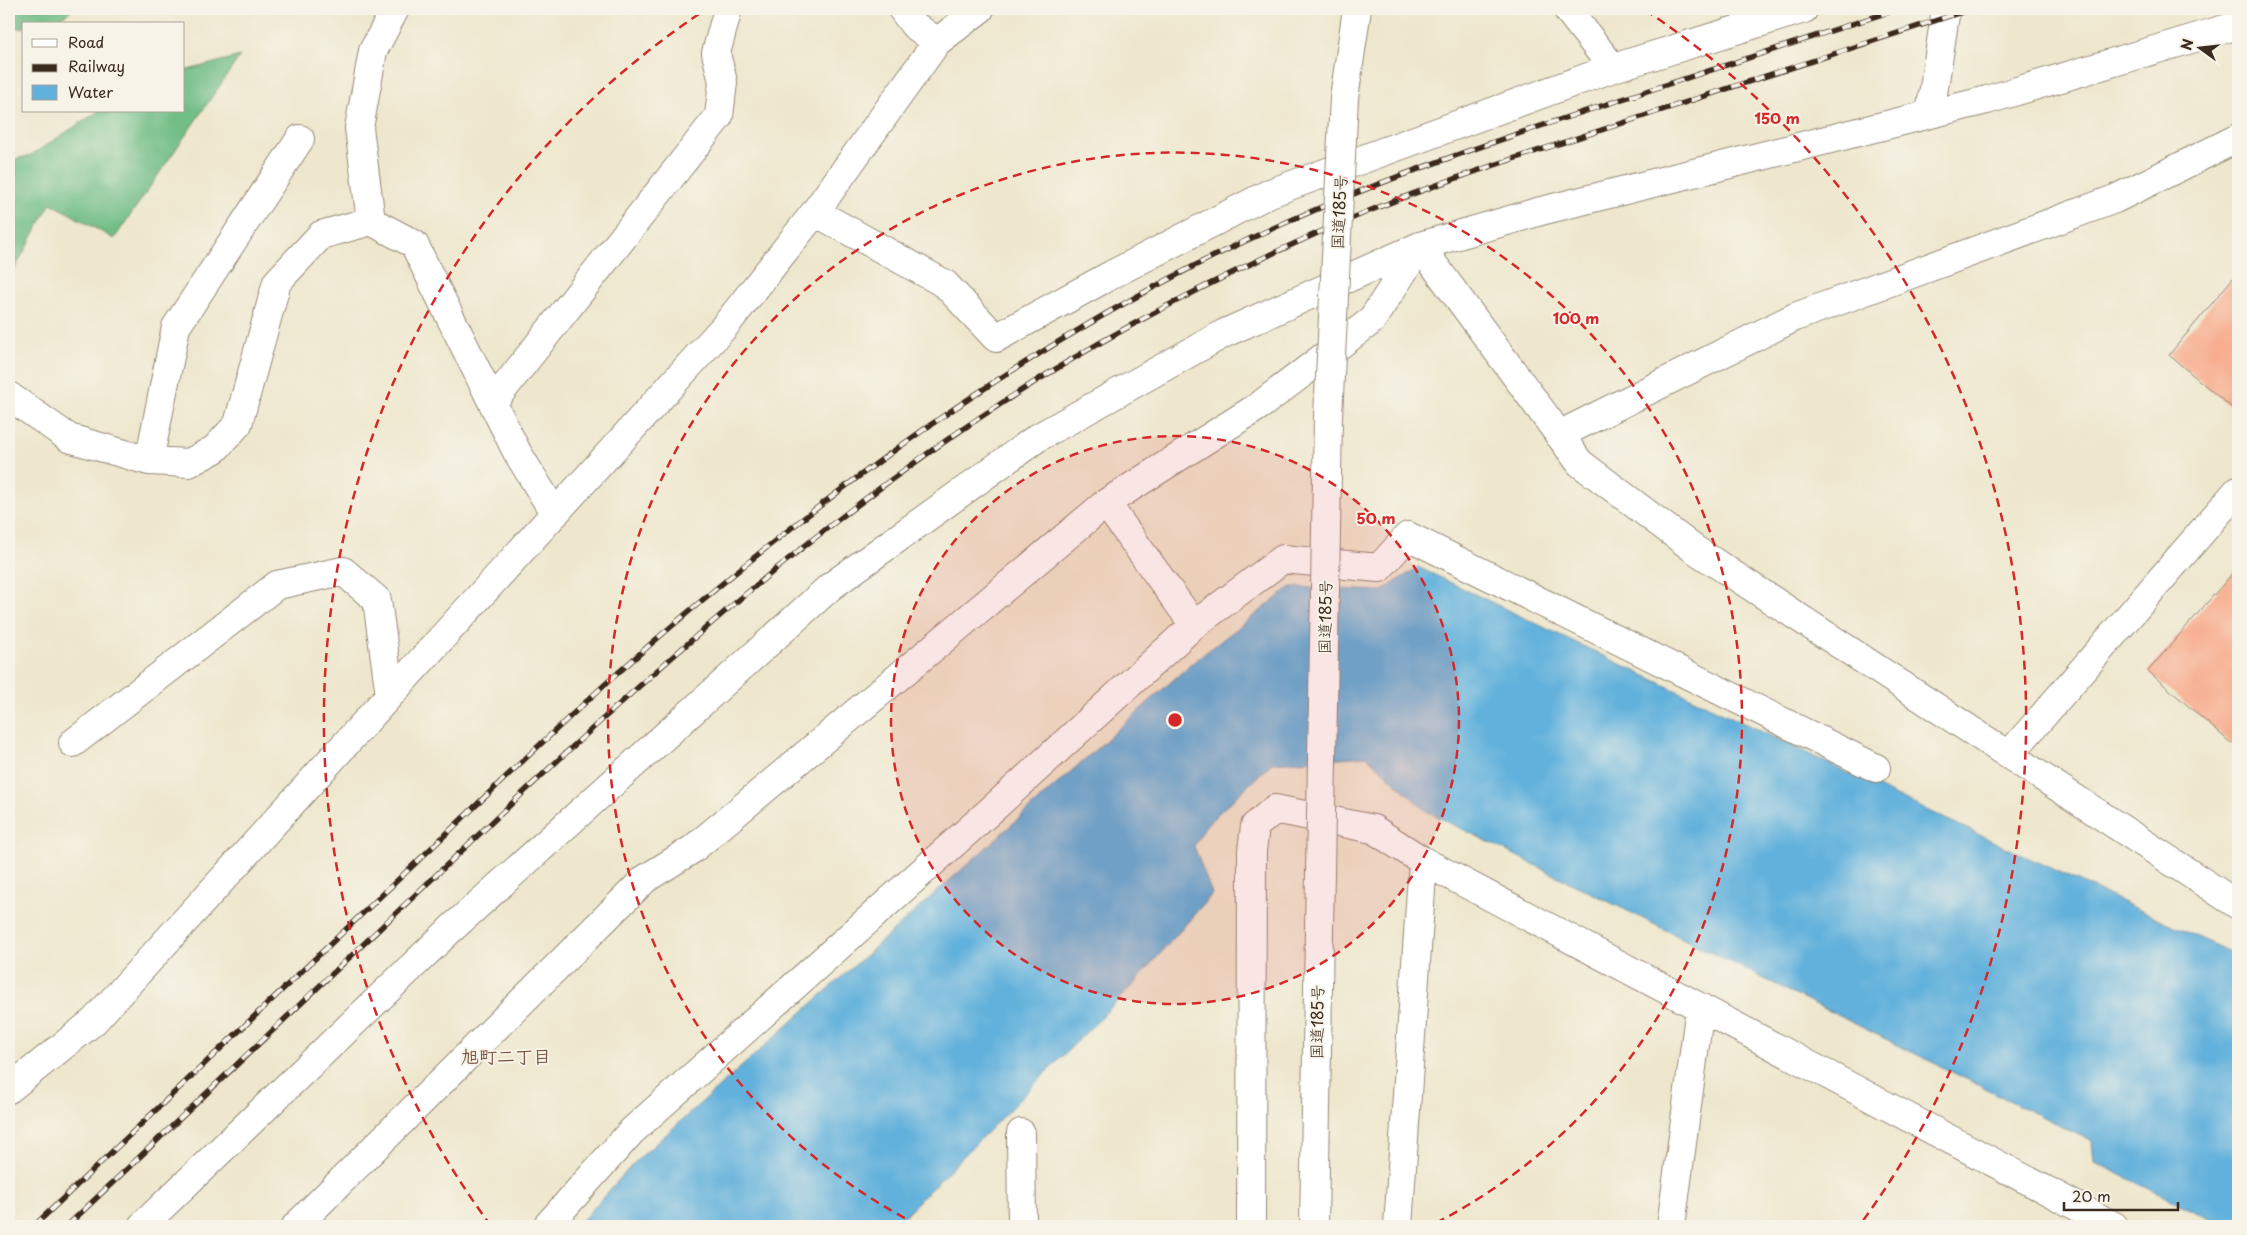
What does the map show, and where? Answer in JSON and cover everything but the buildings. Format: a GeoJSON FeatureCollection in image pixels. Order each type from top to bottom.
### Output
{"type":"FeatureCollection","features":[{"type":"Feature","properties":{"kind":"main road"},"geometry":{"type":"LineString","coordinates":[[371,221],[359,128],[373,52],[395,9]]}},
{"type":"Feature","properties":{"kind":"main road"},"geometry":{"type":"LineString","coordinates":[[493,402],[719,116],[723,82],[716,53],[728,9]]}},
{"type":"Feature","properties":{"kind":"main road"},"geometry":{"type":"LineString","coordinates":[[902,9],[914,25],[937,42]]}},
{"type":"Feature","properties":{"kind":"main road"},"geometry":{"type":"LineString","coordinates":[[14,1076],[94,1021],[555,514],[725,326],[815,212],[937,42],[980,9]]}},
{"type":"Feature","properties":{"kind":"main road","name":"国道185号"},"geometry":{"type":"LineString","coordinates":[[1314,1226],[1328,416],[1344,98],[1357,9]]}},
{"type":"Feature","properties":{"kind":"main road"},"geometry":{"type":"LineString","coordinates":[[1567,9],[1613,68]]}},
{"type":"Feature","properties":{"kind":"main road"},"geometry":{"type":"LineString","coordinates":[[815,212],[945,284],[996,338],[1111,275],[1270,194],[1613,68],[1804,9]]}},
{"type":"Feature","properties":{"kind":"main road"},"geometry":{"type":"LineString","coordinates":[[1930,114],[1946,9]]}},
{"type":"Feature","properties":{"kind":"main road"},"geometry":{"type":"LineString","coordinates":[[142,1226],[450,930],[830,587],[1037,438],[1225,333],[1420,246],[1541,211],[1987,100],[2238,25]]}},
{"type":"Feature","properties":{"kind":"main road"},"geometry":{"type":"LineString","coordinates":[[1559,435],[1795,317],[2115,199],[2238,138]]}},
{"type":"Feature","properties":{"kind":"main road"},"geometry":{"type":"LineString","coordinates":[[149,461],[176,327],[300,139]]}},
{"type":"Feature","properties":{"kind":"main road"},"geometry":{"type":"LineString","coordinates":[[9,396],[69,438],[149,461],[189,463],[215,449],[238,424],[278,282],[321,235],[371,221],[414,244],[517,452],[555,514]]}},
{"type":"Feature","properties":{"kind":"main road"},"geometry":{"type":"LineString","coordinates":[[1420,246],[1580,464],[1694,548],[2238,905]]}},
{"type":"Feature","properties":{"kind":"main road"},"geometry":{"type":"LineString","coordinates":[[296,1226],[645,879],[693,849],[1106,503],[1259,406],[1371,321],[1420,246]]}},
{"type":"Feature","properties":{"kind":"main road"},"geometry":{"type":"LineString","coordinates":[[2009,755],[2238,490]]}},
{"type":"Feature","properties":{"kind":"main road"},"geometry":{"type":"LineString","coordinates":[[1106,503],[1194,624]]}},
{"type":"Feature","properties":{"kind":"main road"},"geometry":{"type":"LineString","coordinates":[[547,1226],[632,1131],[992,809],[1194,624],[1284,559],[1379,568],[1408,536],[1876,768]]}},
{"type":"Feature","properties":{"kind":"main road"},"geometry":{"type":"LineString","coordinates":[[73,743],[276,584],[343,571],[377,600],[390,695]]}},
{"type":"Feature","properties":{"kind":"main road"},"geometry":{"type":"LineString","coordinates":[[1251,1226],[1252,851],[1255,826],[1275,809],[1373,829],[1424,860],[2114,1226]]}},
{"type":"Feature","properties":{"kind":"main road"},"geometry":{"type":"LineString","coordinates":[[1398,1226],[1424,860]]}},
{"type":"Feature","properties":{"kind":"main road"},"geometry":{"type":"LineString","coordinates":[[1671,1226],[1700,1007]]}},
{"type":"Feature","properties":{"kind":"main road"},"geometry":{"type":"LineString","coordinates":[[1022,1133],[1022,1226]]}},
{"type":"Feature","properties":{"kind":"green space"},"geometry":{"type":"Polygon","coordinates":[[[9,9],[73,9],[55,22],[22,22],[22,28],[9,28],[9,9]]]}},
{"type":"Feature","properties":{"kind":"green space"},"geometry":{"type":"Polygon","coordinates":[[[240,56],[114,239],[51,203],[9,279],[9,161],[31,155],[97,112],[185,112],[185,71],[240,56]]]}},
{"type":"Feature","properties":{"kind":"water"},"geometry":{"type":"Polygon","coordinates":[[[1418,567],[1890,793],[2238,956],[2238,1226],[2224,1226],[2095,1162],[2093,1142],[1426,811],[1367,756],[1272,763],[1206,825],[1194,846],[1212,894],[1133,985],[894,1226],[577,1226],[634,1163],[1191,664],[1291,587],[1382,591],[1418,567]]]}},
{"type":"Feature","properties":{"kind":"railway"},"geometry":{"type":"LineString","coordinates":[[34,1226],[611,679],[679,620],[818,507],[963,403],[1038,354],[1194,266],[1243,242],[1341,199],[1493,142],[1898,9]]}},
{"type":"Feature","properties":{"kind":"railway"},"geometry":{"type":"LineString","coordinates":[[67,1226],[530,786],[691,641],[774,571],[859,504],[946,440],[1036,381],[1130,326],[1218,280],[1308,237],[1404,197],[1510,160],[1971,9]]}},
{"type":"Feature","properties":{"kind":"district","name":"旭町二丁目"},"geometry":{"type":"Point","coordinates":[506,1057]}}]}
